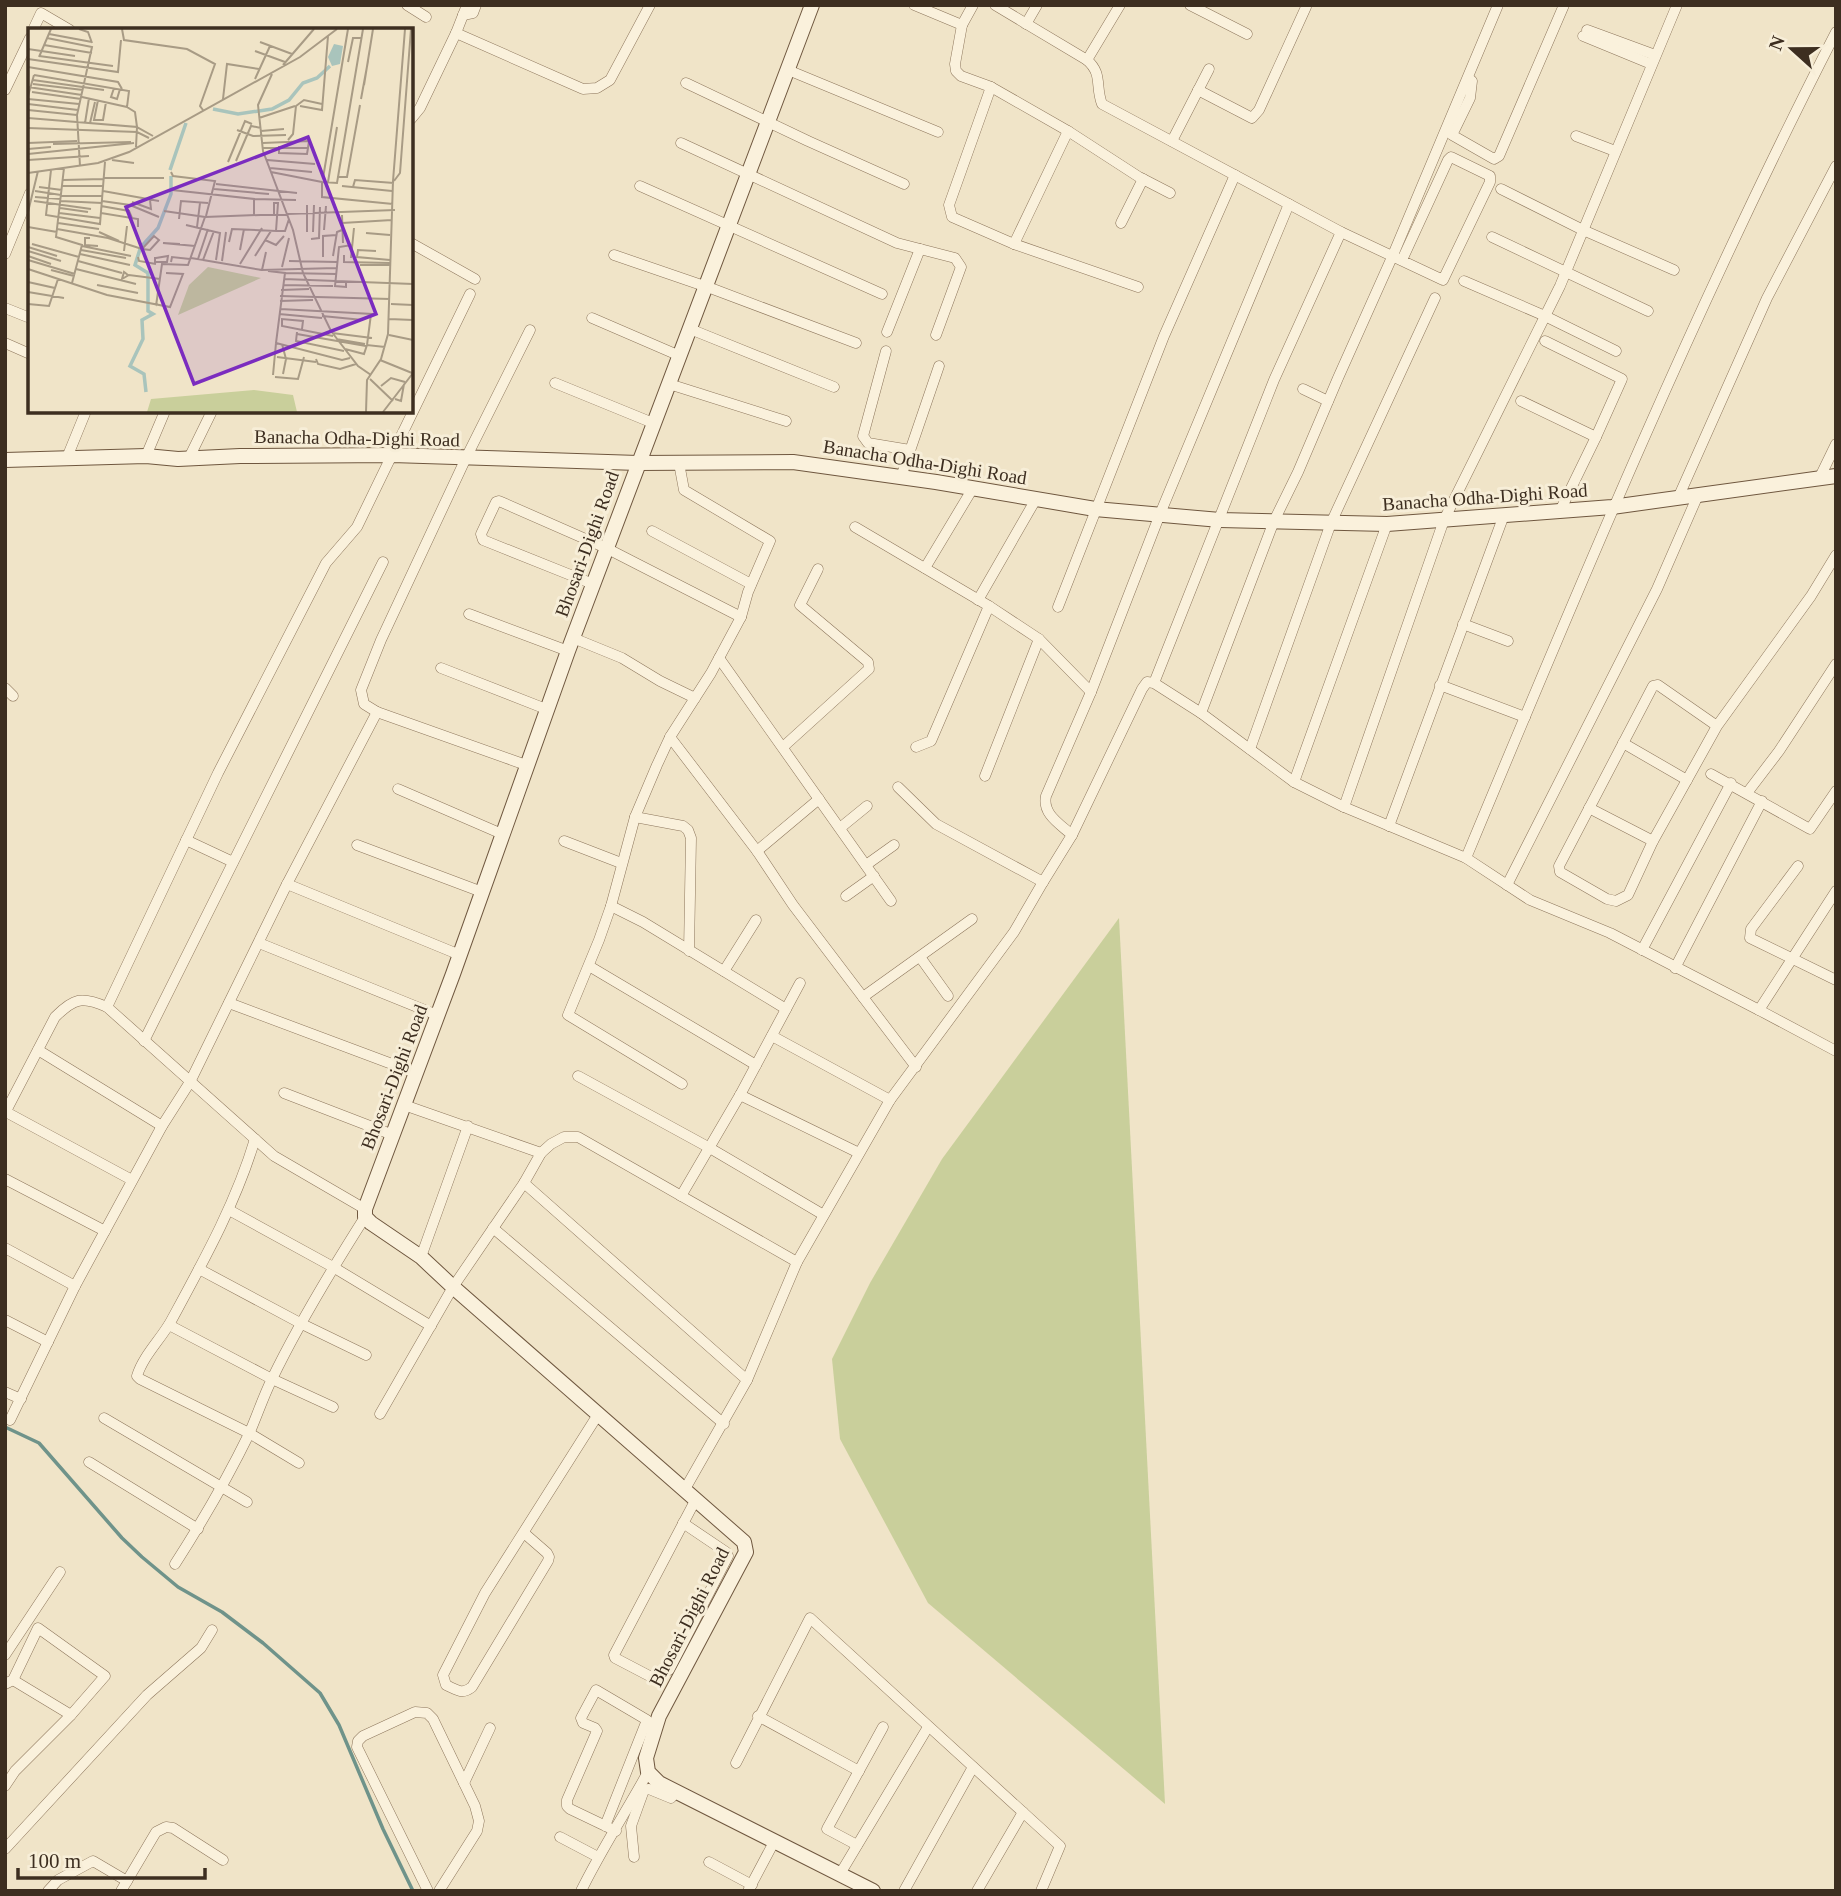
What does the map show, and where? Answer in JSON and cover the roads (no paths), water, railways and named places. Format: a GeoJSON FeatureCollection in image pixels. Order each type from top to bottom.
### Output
{"type":"FeatureCollection","features":[{"type":"Feature","properties":{"kind":"street"},"geometry":{"type":"LineString","coordinates":[[407,5],[426,17]]}},
{"type":"Feature","properties":{"kind":"street"},"geometry":{"type":"LineString","coordinates":[[413,117],[420,108],[457,33],[465,10],[473,13],[476,5]]}},
{"type":"Feature","properties":{"kind":"street"},"geometry":{"type":"LineString","coordinates":[[457,33],[583,89],[597,88],[610,80],[650,5]]}},
{"type":"Feature","properties":{"kind":"street","name":"Bhosari-Dighi Road"},"geometry":{"type":"LineString","coordinates":[[648,1772],[646,1758],[659,1716],[746,1552],[744,1542],[421,1257],[371,1223],[365,1213],[460,955],[546,709],[812,5]]}},
{"type":"Feature","properties":{"kind":"street"},"geometry":{"type":"LineString","coordinates":[[914,5],[962,25]]}},
{"type":"Feature","properties":{"kind":"street"},"geometry":{"type":"LineString","coordinates":[[972,5],[962,25],[956,71],[971,81],[991,87],[1170,193]]}},
{"type":"Feature","properties":{"kind":"street"},"geometry":{"type":"LineString","coordinates":[[995,5],[1087,60],[1098,73],[1102,104],[1341,232],[1398,258],[1443,280],[1490,176],[1451,158],[1448,160],[1398,258],[1328,401],[1274,521],[1201,713]]}},
{"type":"Feature","properties":{"kind":"street"},"geometry":{"type":"LineString","coordinates":[[1026,24],[1037,5]]}},
{"type":"Feature","properties":{"kind":"street"},"geometry":{"type":"LineString","coordinates":[[1087,60],[1120,5]]}},
{"type":"Feature","properties":{"kind":"street"},"geometry":{"type":"LineString","coordinates":[[1190,5],[1247,34]]}},
{"type":"Feature","properties":{"kind":"street"},"geometry":{"type":"LineString","coordinates":[[1198,90],[1252,118],[1259,110],[1305,5]]}},
{"type":"Feature","properties":{"kind":"street"},"geometry":{"type":"LineString","coordinates":[[1398,258],[1498,5]]}},
{"type":"Feature","properties":{"kind":"street"},"geometry":{"type":"LineString","coordinates":[[1468,78],[1472,81],[1470,98],[1452,135],[1494,159],[1499,156],[1564,5]]}},
{"type":"Feature","properties":{"kind":"street"},"geometry":{"type":"LineString","coordinates":[[1344,807],[1444,520],[1566,272],[1677,5]]}},
{"type":"Feature","properties":{"kind":"street"},"geometry":{"type":"LineString","coordinates":[[34,28],[41,13],[67,28]]}},
{"type":"Feature","properties":{"kind":"street"},"geometry":{"type":"LineString","coordinates":[[1466,858],[1612,507],[1718,272],[1831,52],[1836,32]]}},
{"type":"Feature","properties":{"kind":"street"},"geometry":{"type":"LineString","coordinates":[[1585,33],[1653,60]]}},
{"type":"Feature","properties":{"kind":"street"},"geometry":{"type":"LineString","coordinates":[[5,90],[28,42]]}},
{"type":"Feature","properties":{"kind":"street"},"geometry":{"type":"LineString","coordinates":[[1172,141],[1209,69]]}},
{"type":"Feature","properties":{"kind":"street"},"geometry":{"type":"LineString","coordinates":[[788,70],[938,132]]}},
{"type":"Feature","properties":{"kind":"street"},"geometry":{"type":"LineString","coordinates":[[686,83],[904,184]]}},
{"type":"Feature","properties":{"kind":"street"},"geometry":{"type":"LineString","coordinates":[[991,87],[949,205],[952,217],[1014,244],[1138,287]]}},
{"type":"Feature","properties":{"kind":"street"},"geometry":{"type":"LineString","coordinates":[[1014,244],[1068,131]]}},
{"type":"Feature","properties":{"kind":"street"},"geometry":{"type":"LineString","coordinates":[[1576,136],[1615,151]]}},
{"type":"Feature","properties":{"kind":"street"},"geometry":{"type":"LineString","coordinates":[[681,143],[897,243],[955,258],[961,267],[936,335]]}},
{"type":"Feature","properties":{"kind":"street"},"geometry":{"type":"LineString","coordinates":[[1678,498],[1767,298],[1836,166]]}},
{"type":"Feature","properties":{"kind":"street"},"geometry":{"type":"LineString","coordinates":[[1058,607],[1164,336],[1235,175]]}},
{"type":"Feature","properties":{"kind":"street"},"geometry":{"type":"LineString","coordinates":[[1121,223],[1143,179]]}},
{"type":"Feature","properties":{"kind":"street"},"geometry":{"type":"LineString","coordinates":[[640,186],[882,294]]}},
{"type":"Feature","properties":{"kind":"street"},"geometry":{"type":"LineString","coordinates":[[1501,189],[1583,230],[1674,270]]}},
{"type":"Feature","properties":{"kind":"street"},"geometry":{"type":"LineString","coordinates":[[5,254],[28,199]]}},
{"type":"Feature","properties":{"kind":"street"},"geometry":{"type":"LineString","coordinates":[[1072,835],[1047,812],[1044,804],[1160,514],[1289,204]]}},
{"type":"Feature","properties":{"kind":"street"},"geometry":{"type":"LineString","coordinates":[[1154,683],[1274,380],[1341,232]]}},
{"type":"Feature","properties":{"kind":"street"},"geometry":{"type":"LineString","coordinates":[[1492,237],[1648,311]]}},
{"type":"Feature","properties":{"kind":"street"},"geometry":{"type":"LineString","coordinates":[[413,244],[475,279]]}},
{"type":"Feature","properties":{"kind":"street"},"geometry":{"type":"LineString","coordinates":[[887,332],[920,249]]}},
{"type":"Feature","properties":{"kind":"street"},"geometry":{"type":"LineString","coordinates":[[614,255],[856,344]]}},
{"type":"Feature","properties":{"kind":"street"},"geometry":{"type":"LineString","coordinates":[[1464,281],[1616,351]]}},
{"type":"Feature","properties":{"kind":"street"},"geometry":{"type":"LineString","coordinates":[[413,412],[470,294]]}},
{"type":"Feature","properties":{"kind":"street"},"geometry":{"type":"LineString","coordinates":[[1250,749],[1331,523],[1434,298]]}},
{"type":"Feature","properties":{"kind":"street"},"geometry":{"type":"LineString","coordinates":[[5,308],[28,317]]}},
{"type":"Feature","properties":{"kind":"street"},"geometry":{"type":"LineString","coordinates":[[592,318],[680,356]]}},
{"type":"Feature","properties":{"kind":"street"},"geometry":{"type":"LineString","coordinates":[[526,765],[377,712],[364,704],[361,690],[381,640],[466,458],[530,330]]}},
{"type":"Feature","properties":{"kind":"street"},"geometry":{"type":"LineString","coordinates":[[690,330],[834,387]]}},
{"type":"Feature","properties":{"kind":"street"},"geometry":{"type":"LineString","coordinates":[[1545,341],[1622,379],[1560,511]]}},
{"type":"Feature","properties":{"kind":"street"},"geometry":{"type":"LineString","coordinates":[[5,343],[28,353]]}},
{"type":"Feature","properties":{"kind":"street"},"geometry":{"type":"LineString","coordinates":[[886,351],[863,436],[868,443],[910,450]]}},
{"type":"Feature","properties":{"kind":"street"},"geometry":{"type":"LineString","coordinates":[[901,477],[939,366]]}},
{"type":"Feature","properties":{"kind":"street"},"geometry":{"type":"LineString","coordinates":[[555,383],[653,423]]}},
{"type":"Feature","properties":{"kind":"street"},"geometry":{"type":"LineString","coordinates":[[669,384],[786,421]]}},
{"type":"Feature","properties":{"kind":"street"},"geometry":{"type":"LineString","coordinates":[[1303,389],[1328,401]]}},
{"type":"Feature","properties":{"kind":"street"},"geometry":{"type":"LineString","coordinates":[[1521,401],[1596,437]]}},
{"type":"Feature","properties":{"kind":"street"},"geometry":{"type":"LineString","coordinates":[[66,460],[85,413]]}},
{"type":"Feature","properties":{"kind":"street"},"geometry":{"type":"LineString","coordinates":[[146,456],[164,413]]}},
{"type":"Feature","properties":{"kind":"street"},"geometry":{"type":"LineString","coordinates":[[189,458],[211,413]]}},
{"type":"Feature","properties":{"kind":"street"},"geometry":{"type":"LineString","coordinates":[[107,1007],[218,773],[326,563],[357,527],[412,413]]}},
{"type":"Feature","properties":{"kind":"street"},"geometry":{"type":"LineString","coordinates":[[1819,479],[1836,444]]}},
{"type":"Feature","properties":{"kind":"street","name":"Banacha Odha-Dighi Road"},"geometry":{"type":"LineString","coordinates":[[5,460],[146,456],[189,458],[392,455],[638,463],[793,462],[1095,509],[1220,520],[1387,524],[1612,507],[1836,476]]}},
{"type":"Feature","properties":{"kind":"street"},"geometry":{"type":"LineString","coordinates":[[679,463],[684,490],[770,541],[751,584],[741,617],[670,737],[635,817],[611,906],[568,1015],[682,1084]]}},
{"type":"Feature","properties":{"kind":"street"},"geometry":{"type":"LineString","coordinates":[[925,568],[973,488]]}},
{"type":"Feature","properties":{"kind":"street"},"geometry":{"type":"LineString","coordinates":[[1507,885],[1651,601],[1699,495]]}},
{"type":"Feature","properties":{"kind":"street"},"geometry":{"type":"LineString","coordinates":[[978,600],[1035,499]]}},
{"type":"Feature","properties":{"kind":"street"},"geometry":{"type":"LineString","coordinates":[[593,584],[484,540],[481,534],[494,505],[499,501],[606,548],[741,617]]}},
{"type":"Feature","properties":{"kind":"street"},"geometry":{"type":"LineString","coordinates":[[1389,826],[1504,515]]}},
{"type":"Feature","properties":{"kind":"street"},"geometry":{"type":"LineString","coordinates":[[1294,782],[1387,524]]}},
{"type":"Feature","properties":{"kind":"street"},"geometry":{"type":"LineString","coordinates":[[855,527],[989,606],[1039,639],[1091,692]]}},
{"type":"Feature","properties":{"kind":"street"},"geometry":{"type":"LineString","coordinates":[[652,531],[751,584]]}},
{"type":"Feature","properties":{"kind":"street"},"geometry":{"type":"LineString","coordinates":[[1717,726],[1655,685],[1559,870],[1607,899],[1616,901],[1628,895],[1653,841],[1717,726],[1811,596],[1836,555]]}},
{"type":"Feature","properties":{"kind":"street"},"geometry":{"type":"LineString","coordinates":[[144,1041],[383,562]]}},
{"type":"Feature","properties":{"kind":"street"},"geometry":{"type":"LineString","coordinates":[[783,747],[869,669],[868,662],[800,606],[818,569]]}},
{"type":"Feature","properties":{"kind":"street"},"geometry":{"type":"LineString","coordinates":[[916,747],[932,741],[989,606]]}},
{"type":"Feature","properties":{"kind":"street"},"geometry":{"type":"LineString","coordinates":[[469,614],[622,658],[695,698]]}},
{"type":"Feature","properties":{"kind":"street"},"geometry":{"type":"LineString","coordinates":[[1463,624],[1508,641]]}},
{"type":"Feature","properties":{"kind":"street"},"geometry":{"type":"LineString","coordinates":[[985,776],[1039,639]]}},
{"type":"Feature","properties":{"kind":"street"},"geometry":{"type":"LineString","coordinates":[[719,658],[891,901]]}},
{"type":"Feature","properties":{"kind":"street"},"geometry":{"type":"LineString","coordinates":[[1747,793],[1779,751],[1836,664]]}},
{"type":"Feature","properties":{"kind":"street"},"geometry":{"type":"LineString","coordinates":[[441,668],[546,709]]}},
{"type":"Feature","properties":{"kind":"street"},"geometry":{"type":"LineString","coordinates":[[659,1681],[614,1655],[683,1522],[690,1494],[747,1380],[797,1262],[822,1214],[890,1100],[1014,932],[1072,835],[1147,682],[1154,683],[1201,713],[1294,782],[1344,807],[1466,858],[1530,900],[1610,933],[1836,1051]]}},
{"type":"Feature","properties":{"kind":"street"},"geometry":{"type":"LineString","coordinates":[[1440,685],[1525,717]]}},
{"type":"Feature","properties":{"kind":"street"},"geometry":{"type":"LineString","coordinates":[[9,1420],[75,1286],[162,1126],[190,1082],[287,884],[377,712]]}},
{"type":"Feature","properties":{"kind":"street"},"geometry":{"type":"LineString","coordinates":[[670,737],[916,1067]]}},
{"type":"Feature","properties":{"kind":"street"},"geometry":{"type":"LineString","coordinates":[[1623,743],[1687,780]]}},
{"type":"Feature","properties":{"kind":"street"},"geometry":{"type":"LineString","coordinates":[[1710,774],[1810,828],[1836,791]]}},
{"type":"Feature","properties":{"kind":"street"},"geometry":{"type":"LineString","coordinates":[[1642,950],[1731,783]]}},
{"type":"Feature","properties":{"kind":"street"},"geometry":{"type":"LineString","coordinates":[[898,787],[936,824],[1043,882]]}},
{"type":"Feature","properties":{"kind":"street"},"geometry":{"type":"LineString","coordinates":[[398,789],[502,834]]}},
{"type":"Feature","properties":{"kind":"street"},"geometry":{"type":"LineString","coordinates":[[757,851],[819,799]]}},
{"type":"Feature","properties":{"kind":"street"},"geometry":{"type":"LineString","coordinates":[[1675,968],[1762,801]]}},
{"type":"Feature","properties":{"kind":"street"},"geometry":{"type":"LineString","coordinates":[[840,828],[867,806]]}},
{"type":"Feature","properties":{"kind":"street"},"geometry":{"type":"LineString","coordinates":[[1589,808],[1653,841]]}},
{"type":"Feature","properties":{"kind":"street"},"geometry":{"type":"LineString","coordinates":[[635,817],[683,826],[688,830],[691,838],[689,951]]}},
{"type":"Feature","properties":{"kind":"street"},"geometry":{"type":"LineString","coordinates":[[186,840],[233,862]]}},
{"type":"Feature","properties":{"kind":"street"},"geometry":{"type":"LineString","coordinates":[[564,841],[621,863]]}},
{"type":"Feature","properties":{"kind":"street"},"geometry":{"type":"LineString","coordinates":[[357,845],[482,892]]}},
{"type":"Feature","properties":{"kind":"street"},"geometry":{"type":"LineString","coordinates":[[866,865],[894,845]]}},
{"type":"Feature","properties":{"kind":"street"},"geometry":{"type":"LineString","coordinates":[[1798,866],[1751,929],[1750,938],[1836,980]]}},
{"type":"Feature","properties":{"kind":"street"},"geometry":{"type":"LineString","coordinates":[[846,896],[874,876]]}},
{"type":"Feature","properties":{"kind":"street"},"geometry":{"type":"LineString","coordinates":[[287,884],[460,955]]}},
{"type":"Feature","properties":{"kind":"street"},"geometry":{"type":"LineString","coordinates":[[1759,1010],[1836,891]]}},
{"type":"Feature","properties":{"kind":"street"},"geometry":{"type":"LineString","coordinates":[[611,906],[643,922],[786,1009]]}},
{"type":"Feature","properties":{"kind":"street"},"geometry":{"type":"LineString","coordinates":[[863,997],[972,919]]}},
{"type":"Feature","properties":{"kind":"street"},"geometry":{"type":"LineString","coordinates":[[724,971],[756,920]]}},
{"type":"Feature","properties":{"kind":"street"},"geometry":{"type":"LineString","coordinates":[[259,943],[438,1015]]}},
{"type":"Feature","properties":{"kind":"street"},"geometry":{"type":"LineString","coordinates":[[920,957],[948,996]]}},
{"type":"Feature","properties":{"kind":"street"},"geometry":{"type":"LineString","coordinates":[[589,966],[756,1065]]}},
{"type":"Feature","properties":{"kind":"street"},"geometry":{"type":"LineString","coordinates":[[681,1196],[740,1095],[800,983]]}},
{"type":"Feature","properties":{"kind":"street"},"geometry":{"type":"LineString","coordinates":[[132,1180],[5,1113],[55,1017],[65,1006],[78,1000],[90,999],[107,1007],[274,1156],[365,1213],[272,1379],[249,1433],[198,1529],[175,1564]]}},
{"type":"Feature","properties":{"kind":"street"},"geometry":{"type":"LineString","coordinates":[[229,1003],[416,1073]]}},
{"type":"Feature","properties":{"kind":"street"},"geometry":{"type":"LineString","coordinates":[[772,1036],[890,1100]]}},
{"type":"Feature","properties":{"kind":"street"},"geometry":{"type":"LineString","coordinates":[[38,1050],[162,1126]]}},
{"type":"Feature","properties":{"kind":"street"},"geometry":{"type":"LineString","coordinates":[[578,1076],[708,1147],[822,1214]]}},
{"type":"Feature","properties":{"kind":"street"},"geometry":{"type":"LineString","coordinates":[[284,1093],[393,1135]]}},
{"type":"Feature","properties":{"kind":"street"},"geometry":{"type":"LineString","coordinates":[[740,1095],[859,1153]]}},
{"type":"Feature","properties":{"kind":"street"},"geometry":{"type":"LineString","coordinates":[[404,1105],[541,1153]]}},
{"type":"Feature","properties":{"kind":"street"},"geometry":{"type":"LineString","coordinates":[[421,1257],[468,1126]]}},
{"type":"Feature","properties":{"kind":"street"},"geometry":{"type":"LineString","coordinates":[[380,1414],[453,1287],[524,1183],[541,1153],[564,1137],[578,1137],[797,1262]]}},
{"type":"Feature","properties":{"kind":"street"},"geometry":{"type":"LineString","coordinates":[[255,1139],[229,1210],[169,1325],[137,1376],[249,1433],[299,1463]]}},
{"type":"Feature","properties":{"kind":"street"},"geometry":{"type":"LineString","coordinates":[[5,1179],[105,1231]]}},
{"type":"Feature","properties":{"kind":"street"},"geometry":{"type":"LineString","coordinates":[[524,1183],[747,1380]]}},
{"type":"Feature","properties":{"kind":"street"},"geometry":{"type":"LineString","coordinates":[[229,1210],[333,1267],[431,1326]]}},
{"type":"Feature","properties":{"kind":"street"},"geometry":{"type":"LineString","coordinates":[[493,1228],[724,1424]]}},
{"type":"Feature","properties":{"kind":"street"},"geometry":{"type":"LineString","coordinates":[[5,1248],[75,1286]]}},
{"type":"Feature","properties":{"kind":"street"},"geometry":{"type":"LineString","coordinates":[[198,1269],[366,1355]]}},
{"type":"Feature","properties":{"kind":"street"},"geometry":{"type":"LineString","coordinates":[[5,1320],[48,1342]]}},
{"type":"Feature","properties":{"kind":"street"},"geometry":{"type":"LineString","coordinates":[[169,1325],[333,1408]]}},
{"type":"Feature","properties":{"kind":"street"},"geometry":{"type":"LineString","coordinates":[[5,1392],[21,1399]]}},
{"type":"Feature","properties":{"kind":"street"},"geometry":{"type":"LineString","coordinates":[[524,1533],[547,1553],[548,1562],[472,1687],[466,1692],[460,1692],[446,1685],[443,1675],[485,1593],[599,1413]]}},
{"type":"Feature","properties":{"kind":"street"},"geometry":{"type":"LineString","coordinates":[[104,1418],[247,1502]]}},
{"type":"Feature","properties":{"kind":"street"},"geometry":{"type":"LineString","coordinates":[[89,1462],[198,1529]]}},
{"type":"Feature","properties":{"kind":"street"},"geometry":{"type":"LineString","coordinates":[[669,1670],[728,1556],[683,1522]]}},
{"type":"Feature","properties":{"kind":"street"},"geometry":{"type":"LineString","coordinates":[[5,1656],[60,1572]]}},
{"type":"Feature","properties":{"kind":"street"},"geometry":{"type":"LineString","coordinates":[[736,1763],[810,1618],[1060,1846],[1041,1891]]}},
{"type":"Feature","properties":{"kind":"street"},"geometry":{"type":"LineString","coordinates":[[5,1786],[15,1771],[71,1715],[105,1676],[38,1628],[34,1631],[9,1682],[71,1715]]}},
{"type":"Feature","properties":{"kind":"street"},"geometry":{"type":"LineString","coordinates":[[5,1849],[147,1695],[201,1648],[212,1630]]}},
{"type":"Feature","properties":{"kind":"street"},"geometry":{"type":"LineString","coordinates":[[605,1826],[647,1720],[596,1690],[581,1718],[583,1723],[597,1731],[567,1800],[567,1806],[605,1826],[616,1831]]}},
{"type":"Feature","properties":{"kind":"street"},"geometry":{"type":"LineString","coordinates":[[428,1891],[357,1747],[363,1736],[415,1712],[428,1713],[433,1719],[475,1805],[479,1821],[477,1831],[439,1891]]}},
{"type":"Feature","properties":{"kind":"street"},"geometry":{"type":"LineString","coordinates":[[758,1716],[859,1771]]}},
{"type":"Feature","properties":{"kind":"street"},"geometry":{"type":"LineString","coordinates":[[857,1845],[827,1829],[883,1727]]}},
{"type":"Feature","properties":{"kind":"street"},"geometry":{"type":"LineString","coordinates":[[839,1874],[928,1727]]}},
{"type":"Feature","properties":{"kind":"street"},"geometry":{"type":"LineString","coordinates":[[464,1783],[490,1728]]}},
{"type":"Feature","properties":{"kind":"street"},"geometry":{"type":"LineString","coordinates":[[904,1891],[973,1767]]}},
{"type":"Feature","properties":{"kind":"street"},"geometry":{"type":"LineString","coordinates":[[580,1891],[648,1772],[659,1783],[676,1792],[873,1891]]}},
{"type":"Feature","properties":{"kind":"street"},"geometry":{"type":"LineString","coordinates":[[634,1857],[631,1826],[644,1790],[649,1789],[671,1798],[676,1792]]}},
{"type":"Feature","properties":{"kind":"street"},"geometry":{"type":"LineString","coordinates":[[977,1891],[1023,1812]]}},
{"type":"Feature","properties":{"kind":"street"},"geometry":{"type":"LineString","coordinates":[[48,1891],[58,1880],[93,1861],[125,1887],[156,1832],[166,1827],[173,1828],[223,1860]]}},
{"type":"Feature","properties":{"kind":"street"},"geometry":{"type":"LineString","coordinates":[[560,1837],[598,1857]]}},
{"type":"Feature","properties":{"kind":"street"},"geometry":{"type":"LineString","coordinates":[[709,1862],[750,1888],[774,1842]]}},
{"type":"Feature","properties":{"kind":"waterway"},"geometry":{"type":"LineString","coordinates":[[5,1427],[39,1443],[122,1538],[142,1557],[178,1587],[222,1612],[263,1643],[320,1693],[339,1725],[383,1829],[413,1891]]}}]}
